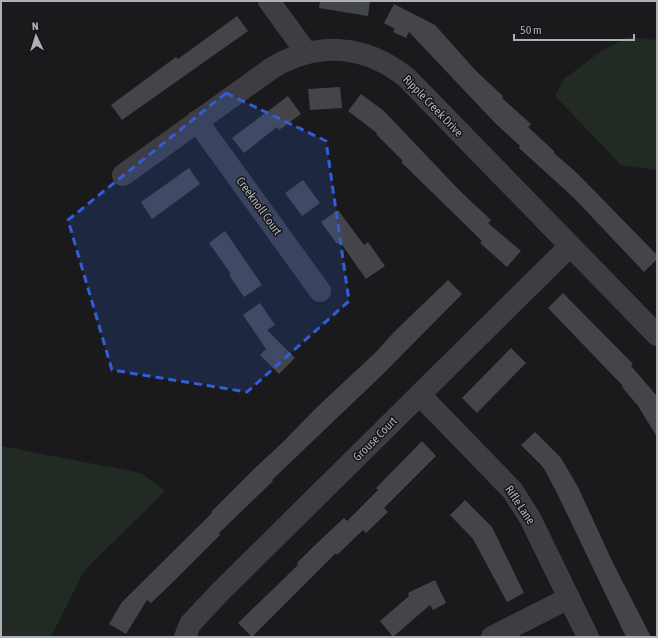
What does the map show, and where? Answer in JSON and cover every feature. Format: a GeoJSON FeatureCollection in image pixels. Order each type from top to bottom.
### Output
{"type":"FeatureCollection","features":[{"type":"Feature","properties":{"kind":"street"},"geometry":{"type":"LineString","coordinates":[[269,1],[306,52]]}},
{"type":"Feature","properties":{"kind":"street","name":"Ripple Creek Drive"},"geometry":{"type":"LineString","coordinates":[[123,175],[285,60],[306,52],[326,49],[357,51],[382,61],[396,69],[407,78],[657,334]]}},
{"type":"Feature","properties":{"kind":"street","name":"Creeknoll Court"},"geometry":{"type":"LineString","coordinates":[[198,121],[320,290]]}},
{"type":"Feature","properties":{"kind":"street","name":"Grouse Court"},"geometry":{"type":"LineString","coordinates":[[185,637],[190,624],[220,592],[570,246]]}},
{"type":"Feature","properties":{"kind":"street","name":"Rifle Lane"},"geometry":{"type":"LineString","coordinates":[[420,395],[512,490],[530,518],[588,637]]}},
{"type":"Feature","properties":{"kind":"street"},"geometry":{"type":"LineString","coordinates":[[492,637],[569,598]]}},
{"type":"Feature","properties":{"kind":"highlighted area"},"geometry":{"type":"Polygon","coordinates":[[[226,93],[326,141],[349,301],[247,392],[112,370],[68,220],[226,93]]]}},
{"type":"Feature","properties":{"kind":"shaded area"},"geometry":{"type":"Polygon","coordinates":[[[628,37],[657,40],[657,170],[621,165],[555,96],[564,79],[600,52],[628,37]]]}},
{"type":"Feature","properties":{"kind":"shaded area"},"geometry":{"type":"Polygon","coordinates":[[[1,446],[141,473],[165,491],[84,571],[51,637],[1,637],[1,446]]]}},
{"type":"Feature","properties":{"kind":"building"},"geometry":{"type":"Polygon","coordinates":[[[320,1],[370,1],[368,16],[319,8],[320,1]]]}},
{"type":"Feature","properties":{"kind":"building"},"geometry":{"type":"Polygon","coordinates":[[[394,4],[435,25],[476,71],[503,96],[502,98],[531,124],[528,127],[577,173],[657,255],[657,259],[644,272],[574,198],[519,148],[520,146],[496,124],[409,32],[406,38],[393,32],[395,29],[384,23],[394,4]]]}},
{"type":"Feature","properties":{"kind":"building"},"geometry":{"type":"Polygon","coordinates":[[[237,16],[248,31],[122,120],[111,105],[176,57],[178,59],[237,16]]]}},
{"type":"Feature","properties":{"kind":"building"},"geometry":{"type":"Polygon","coordinates":[[[340,87],[342,108],[310,110],[308,89],[340,87]]]}},
{"type":"Feature","properties":{"kind":"building"},"geometry":{"type":"Polygon","coordinates":[[[361,94],[384,111],[461,192],[491,220],[488,223],[521,251],[507,267],[480,243],[482,241],[401,162],[403,161],[376,134],[377,133],[348,111],[361,94]]]}},
{"type":"Feature","properties":{"kind":"building"},"geometry":{"type":"Polygon","coordinates":[[[288,96],[301,114],[279,130],[277,127],[244,153],[232,138],[288,96]]]}},
{"type":"Feature","properties":{"kind":"building"},"geometry":{"type":"Polygon","coordinates":[[[189,168],[200,184],[152,219],[141,202],[189,168]]]}},
{"type":"Feature","properties":{"kind":"building"},"geometry":{"type":"Polygon","coordinates":[[[303,180],[320,203],[302,216],[285,193],[303,180]]]}},
{"type":"Feature","properties":{"kind":"building"},"geometry":{"type":"Polygon","coordinates":[[[338,210],[364,245],[368,242],[385,266],[366,279],[340,242],[337,244],[321,222],[338,210]]]}},
{"type":"Feature","properties":{"kind":"building"},"geometry":{"type":"Polygon","coordinates":[[[225,231],[262,285],[244,297],[229,275],[231,274],[209,243],[225,231]]]}},
{"type":"Feature","properties":{"kind":"building"},"geometry":{"type":"Polygon","coordinates":[[[448,280],[462,294],[383,374],[272,480],[273,481],[219,533],[220,535],[170,585],[151,603],[147,600],[126,634],[109,624],[122,602],[254,469],[375,353],[395,331],[448,280]]]}},
{"type":"Feature","properties":{"kind":"building"},"geometry":{"type":"Polygon","coordinates":[[[563,293],[633,364],[631,366],[657,396],[657,437],[638,406],[622,387],[623,386],[548,308],[563,293]]]}},
{"type":"Feature","properties":{"kind":"building"},"geometry":{"type":"Polygon","coordinates":[[[260,303],[275,325],[267,330],[295,358],[279,374],[260,355],[266,349],[243,315],[260,303]]]}},
{"type":"Feature","properties":{"kind":"building"},"geometry":{"type":"Polygon","coordinates":[[[511,348],[526,363],[477,413],[462,398],[511,348]]]}},
{"type":"Feature","properties":{"kind":"building"},"geometry":{"type":"Polygon","coordinates":[[[535,432],[561,458],[578,487],[613,563],[651,637],[626,637],[543,467],[521,445],[535,432]]]}},
{"type":"Feature","properties":{"kind":"building"},"geometry":{"type":"Polygon","coordinates":[[[422,441],[436,456],[384,508],[388,512],[366,533],[363,530],[337,555],[336,553],[252,637],[238,623],[298,565],[297,563],[316,544],[344,518],[347,521],[378,490],[376,488],[422,441]]]}},
{"type":"Feature","properties":{"kind":"building"},"geometry":{"type":"Polygon","coordinates":[[[465,500],[492,527],[524,593],[507,602],[473,539],[450,515],[465,500]]]}},
{"type":"Feature","properties":{"kind":"building"},"geometry":{"type":"Polygon","coordinates":[[[435,580],[446,603],[433,610],[430,605],[393,637],[380,621],[409,596],[408,593],[435,580]]]}}]}
